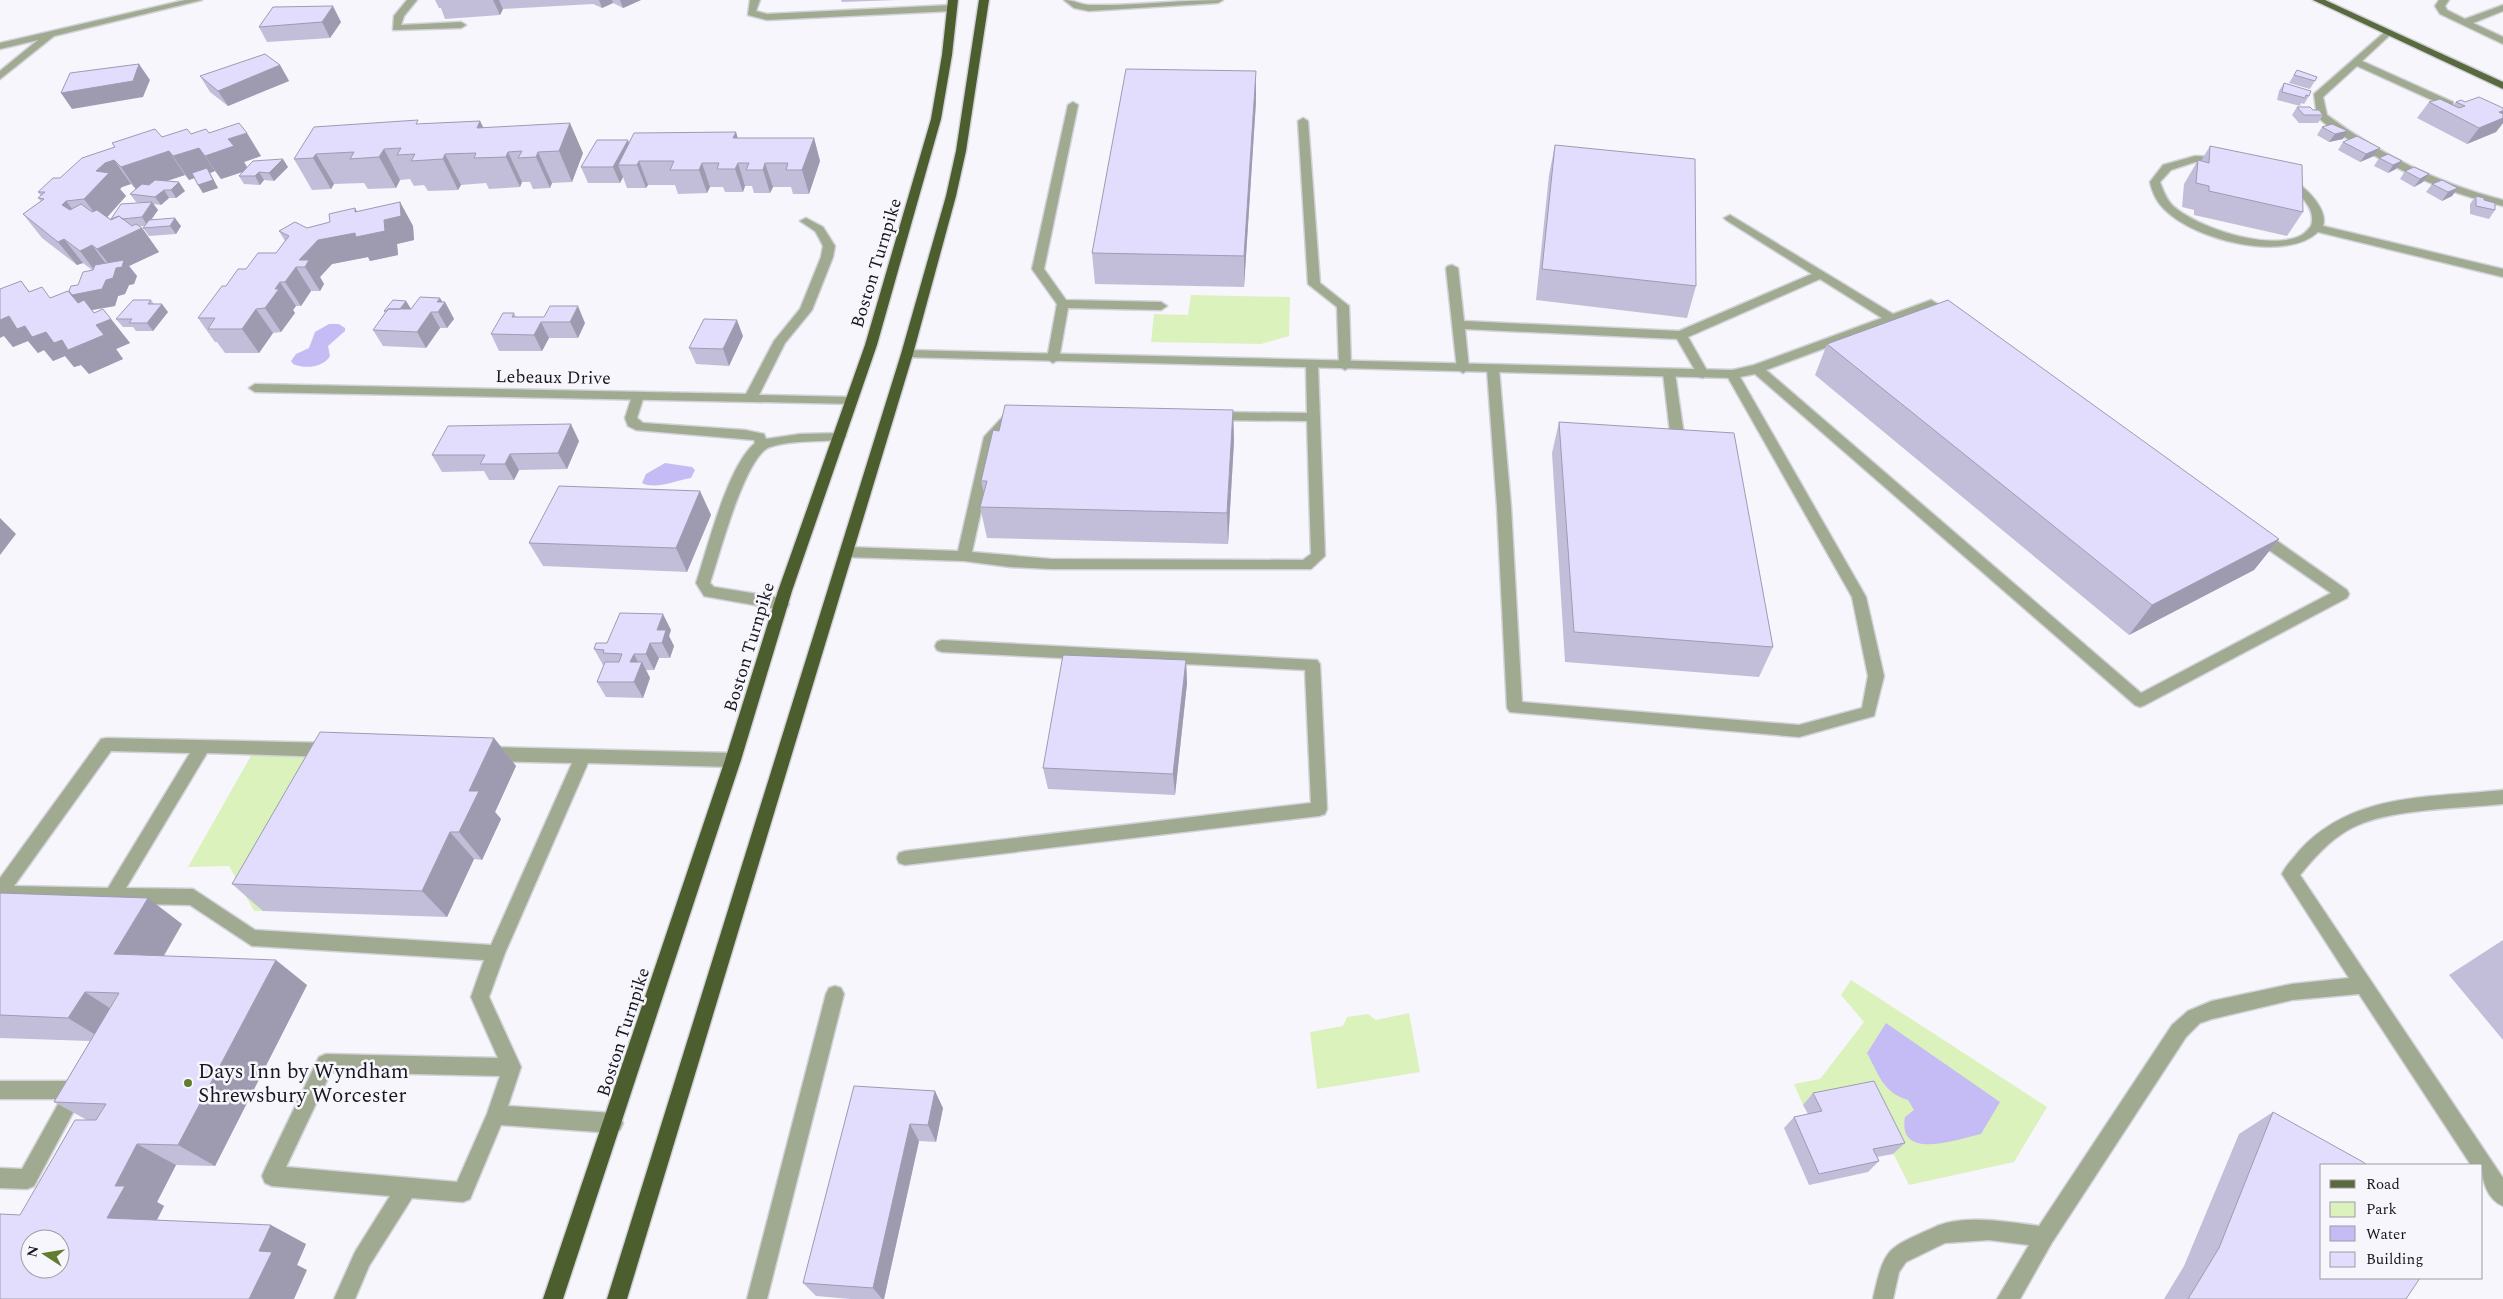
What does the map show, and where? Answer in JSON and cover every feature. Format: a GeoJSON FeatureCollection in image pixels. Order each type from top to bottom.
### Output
{"type":"FeatureCollection","features":[{"type":"Feature","properties":{"kind":"highway"},"geometry":{"type":"LineString","coordinates":[[617,1299],[907,354],[957,169],[969,109],[984,0]]}},
{"type":"Feature","properties":{"kind":"highway","name":"Boston Turnpike"},"geometry":{"type":"LineString","coordinates":[[553,1299],[733,760],[782,604],[870,345],[936,119],[948,55],[953,4]]}},
{"type":"Feature","properties":{"kind":"main road"},"geometry":{"type":"LineString","coordinates":[[2318,0],[2503,86]]}},
{"type":"Feature","properties":{"kind":"street"},"geometry":{"type":"LineString","coordinates":[[0,46],[197,0]]}},
{"type":"Feature","properties":{"kind":"street"},"geometry":{"type":"LineString","coordinates":[[412,0],[399,16],[396,28],[460,25]]}},
{"type":"Feature","properties":{"kind":"street"},"geometry":{"type":"LineString","coordinates":[[755,0],[752,13],[766,17],[953,4]]}},
{"type":"Feature","properties":{"kind":"street"},"geometry":{"type":"LineString","coordinates":[[1069,0],[1077,6],[1089,8],[1218,0]]}},
{"type":"Feature","properties":{"kind":"street"},"geometry":{"type":"LineString","coordinates":[[2444,0],[2440,6],[2443,12],[2463,24],[2503,41]]}},
{"type":"Feature","properties":{"kind":"street"},"geometry":{"type":"LineString","coordinates":[[2463,24],[2503,8]]}},
{"type":"Feature","properties":{"kind":"street"},"geometry":{"type":"LineString","coordinates":[[2387,33],[2318,96],[2322,116],[2346,135],[2423,175],[2470,196],[2503,203]]}},
{"type":"Feature","properties":{"kind":"street"},"geometry":{"type":"LineString","coordinates":[[0,76],[51,35]]}},
{"type":"Feature","properties":{"kind":"street"},"geometry":{"type":"LineString","coordinates":[[2357,62],[2449,104]]}},
{"type":"Feature","properties":{"kind":"street"},"geometry":{"type":"LineString","coordinates":[[1053,359],[1063,304],[1038,268],[1073,105]]}},
{"type":"Feature","properties":{"kind":"street"},"geometry":{"type":"LineString","coordinates":[[1303,121],[1314,284],[1343,306],[1345,366]]}},
{"type":"Feature","properties":{"kind":"street"},"geometry":{"type":"LineString","coordinates":[[2195,159],[2220,160],[2247,165],[2274,174],[2296,187],[2306,196],[2319,216],[2316,228],[2306,237],[2288,243],[2264,244],[2238,240],[2211,232],[2176,213],[2159,195],[2155,182],[2161,171],[2175,163],[2195,159]]}},
{"type":"Feature","properties":{"kind":"street"},"geometry":{"type":"LineString","coordinates":[[1730,218],[1892,319]]}},
{"type":"Feature","properties":{"kind":"street"},"geometry":{"type":"LineString","coordinates":[[751,398],[780,341],[806,310],[827,257],[829,246],[820,229],[806,221]]}},
{"type":"Feature","properties":{"kind":"street"},"geometry":{"type":"LineString","coordinates":[[2316,228],[2503,273]]}},
{"type":"Feature","properties":{"kind":"street"},"geometry":{"type":"LineString","coordinates":[[1452,268],[1463,369]]}},
{"type":"Feature","properties":{"kind":"street"},"geometry":{"type":"LineString","coordinates":[[1458,326],[1682,335],[1821,274]]}},
{"type":"Feature","properties":{"kind":"street"},"geometry":{"type":"LineString","coordinates":[[1063,304],[1161,306]]}},
{"type":"Feature","properties":{"kind":"street"},"geometry":{"type":"LineString","coordinates":[[907,354],[1463,369],[1732,374],[1757,369],[1932,304],[1964,327]]}},
{"type":"Feature","properties":{"kind":"street"},"geometry":{"type":"LineString","coordinates":[[1682,335],[1703,374]]}},
{"type":"Feature","properties":{"kind":"street"},"geometry":{"type":"LineString","coordinates":[[846,552],[964,556],[1010,562],[1051,564],[1306,565],[1318,556],[1312,365]]}},
{"type":"Feature","properties":{"kind":"street"},"geometry":{"type":"LineString","coordinates":[[1493,369],[1515,708],[1799,731],[1869,712],[1876,676],[1858,597],[1732,374]]}},
{"type":"Feature","properties":{"kind":"street"},"geometry":{"type":"LineString","coordinates":[[1757,369],[2140,701],[2342,594],[2245,526]]}},
{"type":"Feature","properties":{"kind":"street"},"geometry":{"type":"LineString","coordinates":[[1669,373],[1680,458]]}},
{"type":"Feature","properties":{"kind":"street","name":"Lebeaux Drive"},"geometry":{"type":"LineString","coordinates":[[255,388],[851,401]]}},
{"type":"Feature","properties":{"kind":"street"},"geometry":{"type":"LineString","coordinates":[[638,396],[631,418],[633,423],[641,427],[744,434],[759,437],[762,444]]}},
{"type":"Feature","properties":{"kind":"street"},"geometry":{"type":"LineString","coordinates":[[964,556],[991,437],[1012,414],[1030,414]]}},
{"type":"Feature","properties":{"kind":"street"},"geometry":{"type":"LineString","coordinates":[[1196,416],[1314,417]]}},
{"type":"Feature","properties":{"kind":"street"},"geometry":{"type":"LineString","coordinates":[[782,604],[710,592],[703,583],[740,474],[749,456],[762,444],[839,436]]}},
{"type":"Feature","properties":{"kind":"street"},"geometry":{"type":"LineString","coordinates":[[905,858],[1319,809],[1312,664],[942,646]]}},
{"type":"Feature","properties":{"kind":"street"},"geometry":{"type":"LineString","coordinates":[[0,893],[106,744],[349,750]]}},
{"type":"Feature","properties":{"kind":"street"},"geometry":{"type":"LineString","coordinates":[[113,895],[202,746]]}},
{"type":"Feature","properties":{"kind":"street"},"geometry":{"type":"LineString","coordinates":[[476,753],[733,760]]}},
{"type":"Feature","properties":{"kind":"street"},"geometry":{"type":"LineString","coordinates":[[512,1067],[326,1062],[272,1176],[463,1192],[496,1115],[512,1067],[480,996],[496,953],[583,756]]}},
{"type":"Feature","properties":{"kind":"street"},"geometry":{"type":"LineString","coordinates":[[2482,1164],[2290,874],[2319,841],[2350,820],[2387,810],[2503,797]]}},
{"type":"Feature","properties":{"kind":"street"},"geometry":{"type":"LineString","coordinates":[[0,893],[193,897],[252,938],[496,953]]}},
{"type":"Feature","properties":{"kind":"street"},"geometry":{"type":"LineString","coordinates":[[2007,1299],[2020,1284],[2044,1237],[2089,1171],[2123,1115],[2156,1069],[2179,1031],[2194,1017],[2212,1010],[2292,992],[2363,985]]}},
{"type":"Feature","properties":{"kind":"street"},"geometry":{"type":"LineString","coordinates":[[757,1299],[836,994]]}},
{"type":"Feature","properties":{"kind":"street"},"geometry":{"type":"LineString","coordinates":[[0,1090],[76,1090],[27,1179],[0,1178]]}},
{"type":"Feature","properties":{"kind":"street"},"geometry":{"type":"LineString","coordinates":[[496,1115],[612,1123]]}},
{"type":"Feature","properties":{"kind":"street"},"geometry":{"type":"LineString","coordinates":[[2483,1166],[2503,1196]]}},
{"type":"Feature","properties":{"kind":"street"},"geometry":{"type":"LineString","coordinates":[[344,1299],[362,1258],[407,1187]]}},
{"type":"Feature","properties":{"kind":"street"},"geometry":{"type":"LineString","coordinates":[[1883,1299],[1890,1267],[1900,1255],[1944,1233],[1989,1230],[2044,1237]]}},
{"type":"Feature","properties":{"kind":"green space"},"geometry":{"type":"Polygon","coordinates":[[[1191,295],[1290,297],[1289,336],[1261,344],[1151,342],[1154,314],[1188,315],[1191,295]]]}},
{"type":"Feature","properties":{"kind":"green space"},"geometry":{"type":"Polygon","coordinates":[[[252,754],[348,757],[263,911],[254,911],[229,866],[188,867],[252,754]]]}},
{"type":"Feature","properties":{"kind":"green space"},"geometry":{"type":"Polygon","coordinates":[[[1851,980],[2047,1107],[2014,1162],[1909,1185],[1863,1093],[1803,1105],[1794,1084],[1820,1079],[1864,1022],[1841,995],[1851,980]]]}},
{"type":"Feature","properties":{"kind":"green space"},"geometry":{"type":"Polygon","coordinates":[[[1409,1013],[1420,1072],[1317,1089],[1310,1032],[1343,1026],[1347,1017],[1368,1014],[1376,1020],[1409,1013]]]}},
{"type":"Feature","properties":{"kind":"water"},"geometry":{"type":"Polygon","coordinates":[[[329,324],[339,324],[345,328],[345,331],[328,346],[330,356],[327,360],[313,366],[302,367],[293,364],[291,361],[296,354],[309,348],[315,332],[329,324]]]}},
{"type":"Feature","properties":{"kind":"water"},"geometry":{"type":"Polygon","coordinates":[[[665,463],[692,467],[695,470],[691,478],[660,485],[642,483],[646,474],[665,463]]]}},
{"type":"Feature","properties":{"kind":"water"},"geometry":{"type":"Polygon","coordinates":[[[1886,1023],[2000,1102],[1981,1134],[1944,1143],[1931,1144],[1919,1143],[1910,1139],[1905,1131],[1905,1117],[1914,1110],[1908,1100],[1893,1093],[1882,1081],[1867,1053],[1886,1023]]]}},
{"type":"Feature","properties":{"kind":"building"},"geometry":{"type":"Polygon","coordinates":[[[333,6],[322,22],[259,27],[273,7],[333,6]]]}},
{"type":"Feature","properties":{"kind":"building"},"geometry":{"type":"Polygon","coordinates":[[[265,54],[280,65],[218,91],[200,76],[265,54]]]}},
{"type":"Feature","properties":{"kind":"building"},"geometry":{"type":"Polygon","coordinates":[[[139,64],[133,81],[61,93],[70,73],[139,64]]]}},
{"type":"Feature","properties":{"kind":"building"},"geometry":{"type":"Polygon","coordinates":[[[1126,69],[1256,71],[1244,256],[1092,253],[1126,69]]]}},
{"type":"Feature","properties":{"kind":"building"},"geometry":{"type":"Polygon","coordinates":[[[2297,70],[2317,77],[2315,81],[2294,75],[2297,70]]]}},
{"type":"Feature","properties":{"kind":"building"},"geometry":{"type":"Polygon","coordinates":[[[2284,83],[2311,91],[2309,96],[2306,95],[2305,98],[2282,92],[2284,83]]]}},
{"type":"Feature","properties":{"kind":"building"},"geometry":{"type":"Polygon","coordinates":[[[2479,97],[2503,108],[2503,111],[2499,112],[2503,114],[2503,118],[2479,128],[2429,102],[2440,99],[2459,108],[2465,106],[2456,102],[2461,100],[2465,102],[2479,97]]]}},
{"type":"Feature","properties":{"kind":"building"},"geometry":{"type":"Polygon","coordinates":[[[2297,107],[2310,107],[2313,110],[2319,110],[2323,115],[2304,115],[2297,107]]]}},
{"type":"Feature","properties":{"kind":"building"},"geometry":{"type":"Polygon","coordinates":[[[418,120],[416,124],[480,121],[477,128],[570,123],[559,151],[538,152],[536,157],[518,158],[522,151],[508,152],[506,157],[474,158],[476,153],[445,154],[443,159],[411,161],[415,154],[397,155],[401,148],[384,149],[379,157],[350,159],[354,152],[316,154],[313,158],[294,159],[314,127],[418,120]]]}},
{"type":"Feature","properties":{"kind":"building"},"geometry":{"type":"Polygon","coordinates":[[[239,123],[247,133],[228,139],[234,146],[205,156],[199,148],[173,156],[169,151],[121,167],[114,160],[105,163],[96,171],[109,173],[84,199],[66,201],[62,205],[70,210],[81,204],[92,212],[97,210],[111,220],[119,216],[132,226],[136,224],[142,228],[97,249],[92,245],[80,251],[64,239],[58,242],[23,214],[44,199],[38,198],[45,192],[38,192],[53,178],[60,178],[82,158],[115,147],[112,143],[155,129],[162,137],[187,129],[191,134],[206,129],[209,133],[239,123]]]}},
{"type":"Feature","properties":{"kind":"building"},"geometry":{"type":"Polygon","coordinates":[[[2332,124],[2348,131],[2335,134],[2322,127],[2332,124]]]}},
{"type":"Feature","properties":{"kind":"building"},"geometry":{"type":"Polygon","coordinates":[[[736,132],[733,138],[814,138],[802,170],[786,170],[788,163],[765,163],[763,170],[746,170],[749,163],[738,163],[735,169],[717,169],[719,163],[702,163],[699,170],[670,170],[674,161],[639,161],[637,165],[618,165],[634,133],[736,132]]]}},
{"type":"Feature","properties":{"kind":"building"},"geometry":{"type":"Polygon","coordinates":[[[2357,136],[2380,148],[2366,154],[2343,142],[2357,136]]]}},
{"type":"Feature","properties":{"kind":"building"},"geometry":{"type":"Polygon","coordinates":[[[597,140],[628,140],[613,167],[581,167],[597,140]]]}},
{"type":"Feature","properties":{"kind":"building"},"geometry":{"type":"Polygon","coordinates":[[[1555,145],[1695,159],[1696,286],[1542,269],[1555,145]]]}},
{"type":"Feature","properties":{"kind":"building"},"geometry":{"type":"Polygon","coordinates":[[[2210,146],[2302,165],[2303,212],[2209,191],[2209,186],[2196,183],[2198,160],[2209,163],[2210,146]]]}},
{"type":"Feature","properties":{"kind":"building"},"geometry":{"type":"Polygon","coordinates":[[[2388,154],[2402,161],[2393,165],[2379,158],[2388,154]]]}},
{"type":"Feature","properties":{"kind":"building"},"geometry":{"type":"Polygon","coordinates":[[[283,159],[269,173],[259,172],[255,176],[239,176],[253,161],[283,159]]]}},
{"type":"Feature","properties":{"kind":"building"},"geometry":{"type":"Polygon","coordinates":[[[2414,167],[2429,174],[2420,179],[2405,171],[2414,167]]]}},
{"type":"Feature","properties":{"kind":"building"},"geometry":{"type":"Polygon","coordinates":[[[207,168],[213,180],[198,185],[192,173],[207,168]]]}},
{"type":"Feature","properties":{"kind":"building"},"geometry":{"type":"Polygon","coordinates":[[[155,180],[179,182],[171,190],[164,190],[155,197],[130,194],[142,184],[149,185],[155,180]]]}},
{"type":"Feature","properties":{"kind":"building"},"geometry":{"type":"Polygon","coordinates":[[[2442,180],[2458,188],[2448,192],[2432,184],[2442,180]]]}},
{"type":"Feature","properties":{"kind":"building"},"geometry":{"type":"Polygon","coordinates":[[[2476,196],[2495,203],[2495,210],[2476,206],[2476,196]]]}},
{"type":"Feature","properties":{"kind":"building"},"geometry":{"type":"Polygon","coordinates":[[[152,202],[142,217],[122,219],[119,216],[111,219],[121,204],[152,202]]]}},
{"type":"Feature","properties":{"kind":"building"},"geometry":{"type":"Polygon","coordinates":[[[400,202],[401,216],[384,220],[385,231],[356,237],[355,233],[318,240],[299,260],[309,260],[305,267],[296,267],[285,282],[280,282],[275,289],[279,289],[265,308],[256,309],[242,329],[208,329],[215,318],[198,318],[222,286],[226,286],[238,269],[246,269],[258,253],[276,253],[289,236],[279,231],[295,222],[307,228],[330,222],[329,214],[355,208],[355,212],[400,202]]]}},
{"type":"Feature","properties":{"kind":"building"},"geometry":{"type":"Polygon","coordinates":[[[175,218],[170,226],[143,228],[149,220],[175,218]]]}},
{"type":"Feature","properties":{"kind":"building"},"geometry":{"type":"Polygon","coordinates":[[[124,260],[122,267],[116,268],[113,278],[106,280],[102,289],[72,295],[69,291],[71,286],[78,285],[83,272],[93,270],[95,265],[124,260]]]}},
{"type":"Feature","properties":{"kind":"building"},"geometry":{"type":"Polygon","coordinates":[[[21,281],[29,292],[42,287],[50,298],[68,291],[78,303],[84,300],[94,313],[103,309],[111,319],[96,325],[104,335],[68,350],[62,340],[54,343],[46,332],[32,337],[25,326],[17,329],[9,316],[0,320],[0,289],[21,281]]]}},
{"type":"Feature","properties":{"kind":"building"},"geometry":{"type":"Polygon","coordinates":[[[420,297],[440,298],[437,302],[445,302],[438,312],[431,312],[417,332],[373,330],[388,309],[411,309],[420,297]]]}},
{"type":"Feature","properties":{"kind":"building"},"geometry":{"type":"Polygon","coordinates":[[[133,300],[151,300],[148,304],[162,304],[147,323],[129,323],[132,319],[116,319],[133,300]]]}},
{"type":"Feature","properties":{"kind":"building"},"geometry":{"type":"Polygon","coordinates":[[[393,300],[406,301],[400,309],[384,311],[393,300]]]}},
{"type":"Feature","properties":{"kind":"building"},"geometry":{"type":"Polygon","coordinates":[[[1948,300],[2279,539],[2152,605],[1827,344],[1948,300]]]}},
{"type":"Feature","properties":{"kind":"building"},"geometry":{"type":"Polygon","coordinates":[[[550,306],[578,306],[570,322],[541,322],[534,335],[491,334],[503,313],[514,313],[512,317],[544,317],[550,306]]]}},
{"type":"Feature","properties":{"kind":"building"},"geometry":{"type":"Polygon","coordinates":[[[704,319],[737,320],[723,349],[689,348],[704,319]]]}},
{"type":"Feature","properties":{"kind":"building"},"geometry":{"type":"Polygon","coordinates":[[[1005,405],[1233,410],[1227,513],[980,507],[987,481],[981,481],[993,430],[999,431],[1005,405]]]}},
{"type":"Feature","properties":{"kind":"building"},"geometry":{"type":"Polygon","coordinates":[[[1559,422],[1734,433],[1773,647],[1574,632],[1559,422]]]}},
{"type":"Feature","properties":{"kind":"building"},"geometry":{"type":"Polygon","coordinates":[[[571,424],[558,453],[510,454],[505,464],[480,464],[485,455],[432,455],[448,426],[571,424]]]}},
{"type":"Feature","properties":{"kind":"building"},"geometry":{"type":"Polygon","coordinates":[[[559,486],[700,491],[676,548],[529,543],[559,486]]]}},
{"type":"Feature","properties":{"kind":"building"},"geometry":{"type":"Polygon","coordinates":[[[620,613],[663,614],[657,630],[666,630],[662,643],[650,643],[646,654],[634,654],[630,662],[642,662],[634,682],[597,682],[605,662],[619,662],[622,654],[603,653],[604,650],[594,649],[596,643],[607,643],[620,613]]]}},
{"type":"Feature","properties":{"kind":"building"},"geometry":{"type":"Polygon","coordinates":[[[1063,655],[1186,660],[1173,774],[1043,768],[1063,655]]]}},
{"type":"Feature","properties":{"kind":"building"},"geometry":{"type":"Polygon","coordinates":[[[320,732],[494,738],[469,791],[479,791],[459,832],[450,832],[422,891],[232,884],[320,732]]]}},
{"type":"Feature","properties":{"kind":"building","name":"Days Inn by Wyndham Shrewsbury Worcester"},"geometry":{"type":"Polygon","coordinates":[[[0,893],[148,898],[114,954],[276,960],[178,1145],[137,1144],[115,1186],[125,1186],[107,1218],[271,1225],[259,1251],[272,1252],[249,1299],[0,1299],[0,1214],[20,1215],[75,1120],[96,1120],[106,1104],[54,1102],[119,993],[85,992],[68,1018],[0,1015],[0,893]]]}},
{"type":"Feature","properties":{"kind":"building"},"geometry":{"type":"Polygon","coordinates":[[[1874,1081],[1905,1143],[1873,1149],[1879,1161],[1819,1174],[1794,1117],[1822,1111],[1813,1093],[1874,1081]]]}},
{"type":"Feature","properties":{"kind":"building"},"geometry":{"type":"Polygon","coordinates":[[[854,1086],[935,1091],[928,1125],[910,1124],[873,1288],[803,1283],[854,1086]]]}},
{"type":"Feature","properties":{"kind":"building"},"geometry":{"type":"Polygon","coordinates":[[[2273,1112],[2366,1164],[2320,1164],[2320,1279],[2419,1279],[2406,1299],[2188,1299],[2219,1248],[2273,1112]]]}},
{"type":"Feature","properties":{"kind":"place","name":"Days Inn by Wyndham Shrewsbury Worcester"},"geometry":{"type":"Point","coordinates":[188,1083]}}]}
